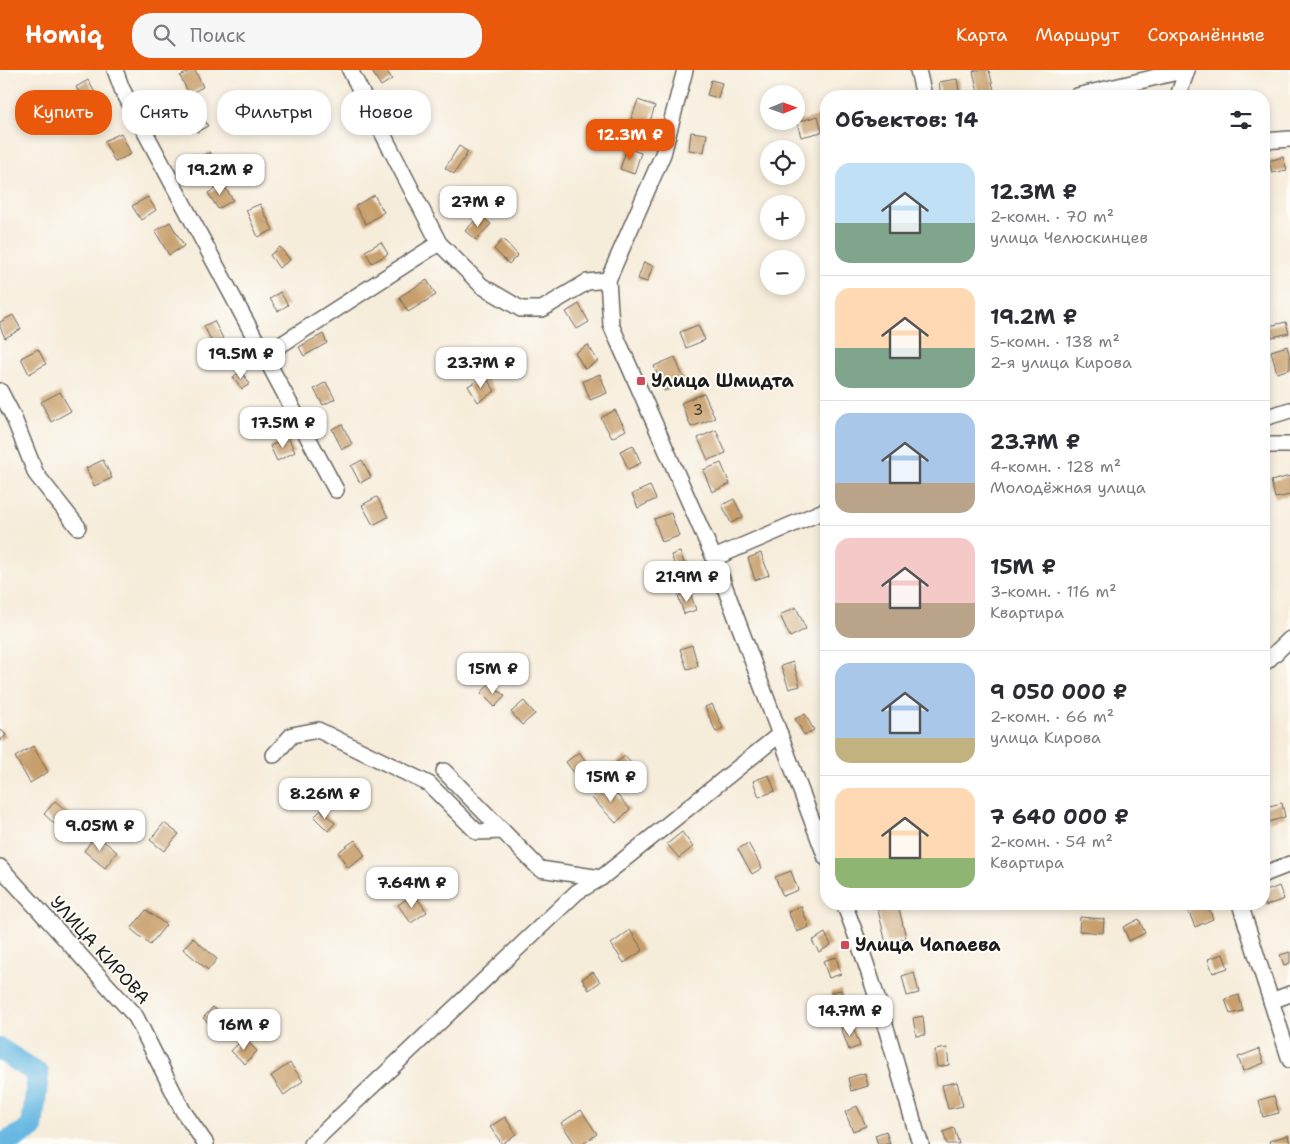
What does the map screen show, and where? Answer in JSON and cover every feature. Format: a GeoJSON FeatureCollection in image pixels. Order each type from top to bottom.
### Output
{"type":"FeatureCollection","features":[{"type":"Feature","properties":{"kind":"street"},"geometry":{"type":"LineString","coordinates":[[115,70],[122,89],[336,490]]}},
{"type":"Feature","properties":{"kind":"street"},"geometry":{"type":"LineString","coordinates":[[350,70],[439,243],[482,286],[521,309],[542,309],[587,282],[608,280]]}},
{"type":"Feature","properties":{"kind":"street"},"geometry":{"type":"LineString","coordinates":[[686,70],[663,154],[608,280],[611,325],[714,558],[820,842]]}},
{"type":"Feature","properties":{"kind":"street"},"geometry":{"type":"LineString","coordinates":[[918,70],[923,90]]}},
{"type":"Feature","properties":{"kind":"street"},"geometry":{"type":"LineString","coordinates":[[1102,90],[1186,70]]}},
{"type":"Feature","properties":{"kind":"street"},"geometry":{"type":"LineString","coordinates":[[1180,90],[1186,70]]}},
{"type":"Feature","properties":{"kind":"street"},"geometry":{"type":"LineString","coordinates":[[1270,141],[1290,139]]}},
{"type":"Feature","properties":{"kind":"street"},"geometry":{"type":"LineString","coordinates":[[265,356],[439,243]]}},
{"type":"Feature","properties":{"kind":"street"},"geometry":{"type":"LineString","coordinates":[[0,391],[13,416],[36,474],[78,527]]}},
{"type":"Feature","properties":{"kind":"street"},"geometry":{"type":"LineString","coordinates":[[1270,416],[1290,410]]}},
{"type":"Feature","properties":{"kind":"street"},"geometry":{"type":"LineString","coordinates":[[1270,444],[1290,445]]}},
{"type":"Feature","properties":{"kind":"street"},"geometry":{"type":"LineString","coordinates":[[714,558],[820,513]]}},
{"type":"Feature","properties":{"kind":"street"},"geometry":{"type":"LineString","coordinates":[[1270,658],[1290,639]]}},
{"type":"Feature","properties":{"kind":"street"},"geometry":{"type":"LineString","coordinates":[[274,755],[292,735],[318,730],[429,784],[477,832],[503,831]]}},
{"type":"Feature","properties":{"kind":"street"},"geometry":{"type":"LineString","coordinates":[[311,1144],[577,892],[601,878],[780,734]]}},
{"type":"Feature","properties":{"kind":"street"},"geometry":{"type":"LineString","coordinates":[[444,771],[540,869],[601,878]]}},
{"type":"Feature","properties":{"kind":"street"},"geometry":{"type":"LineString","coordinates":[[1270,872],[1290,864]]}},
{"type":"Feature","properties":{"kind":"street","name":"УЛИЦА КИРОВА"},"geometry":{"type":"LineString","coordinates":[[0,867],[136,1016],[183,1111],[206,1144]]}},
{"type":"Feature","properties":{"kind":"street"},"geometry":{"type":"LineString","coordinates":[[847,910],[921,1144]]}},
{"type":"Feature","properties":{"kind":"street"},"geometry":{"type":"LineString","coordinates":[[1242,910],[1290,1060]]}},
{"type":"Feature","properties":{"kind":"street"},"geometry":{"type":"LineString","coordinates":[[1271,1001],[1290,994]]}},
{"type":"Feature","properties":{"kind":"building"},"geometry":{"type":"Polygon","coordinates":[[[195,70],[203,87],[197,90],[187,90],[180,76],[195,70]]]}},
{"type":"Feature","properties":{"kind":"building"},"geometry":{"type":"Polygon","coordinates":[[[371,70],[386,70],[392,79],[381,86],[371,70]]]}},
{"type":"Feature","properties":{"kind":"building"},"geometry":{"type":"Polygon","coordinates":[[[989,70],[994,90],[977,90],[973,71],[989,70]]]}},
{"type":"Feature","properties":{"kind":"building"},"geometry":{"type":"Polygon","coordinates":[[[957,79],[959,90],[940,90],[939,82],[957,79]]]}},
{"type":"Feature","properties":{"kind":"building"},"geometry":{"type":"Polygon","coordinates":[[[88,80],[94,90],[78,90],[76,87],[88,80]]]}},
{"type":"Feature","properties":{"kind":"building"},"geometry":{"type":"Polygon","coordinates":[[[711,80],[722,83],[718,98],[707,95],[711,80]]]}},
{"type":"Feature","properties":{"kind":"building"},"geometry":{"type":"Polygon","coordinates":[[[638,100],[655,106],[646,134],[628,128],[638,100]]]}},
{"type":"Feature","properties":{"kind":"building"},"geometry":{"type":"Polygon","coordinates":[[[818,116],[820,132],[801,137],[799,130],[805,130],[805,120],[818,116]]]}},
{"type":"Feature","properties":{"kind":"building"},"geometry":{"type":"Polygon","coordinates":[[[691,132],[707,134],[704,152],[689,150],[691,132]]]}},
{"type":"Feature","properties":{"kind":"building"},"geometry":{"type":"Polygon","coordinates":[[[121,133],[131,154],[115,162],[104,141],[121,133]]]}},
{"type":"Feature","properties":{"kind":"building"},"geometry":{"type":"Polygon","coordinates":[[[459,146],[468,152],[454,174],[445,168],[459,146]]]}},
{"type":"Feature","properties":{"kind":"building"},"geometry":{"type":"Polygon","coordinates":[[[627,148],[641,153],[634,174],[620,169],[627,148]]]}},
{"type":"Feature","properties":{"kind":"building"},"geometry":{"type":"Polygon","coordinates":[[[210,152],[218,167],[202,176],[194,161],[210,152]]]}},
{"type":"Feature","properties":{"kind":"building"},"geometry":{"type":"Polygon","coordinates":[[[1283,157],[1287,170],[1272,173],[1270,161],[1283,157]]]}},
{"type":"Feature","properties":{"kind":"building"},"geometry":{"type":"Polygon","coordinates":[[[223,184],[233,200],[218,209],[208,193],[223,184]]]}},
{"type":"Feature","properties":{"kind":"building"},"geometry":{"type":"Polygon","coordinates":[[[374,195],[384,212],[366,224],[355,206],[374,195]]]}},
{"type":"Feature","properties":{"kind":"building"},"geometry":{"type":"Polygon","coordinates":[[[148,197],[156,210],[141,220],[132,206],[148,197]]]}},
{"type":"Feature","properties":{"kind":"building"},"geometry":{"type":"Polygon","coordinates":[[[260,204],[273,230],[258,237],[246,210],[260,204]]]}},
{"type":"Feature","properties":{"kind":"building"},"geometry":{"type":"Polygon","coordinates":[[[480,215],[491,224],[476,240],[465,231],[480,215]]]}},
{"type":"Feature","properties":{"kind":"building"},"geometry":{"type":"Polygon","coordinates":[[[170,222],[184,246],[169,255],[155,231],[170,222]]]}},
{"type":"Feature","properties":{"kind":"building"},"geometry":{"type":"Polygon","coordinates":[[[503,239],[518,255],[509,264],[494,249],[503,239]]]}},
{"type":"Feature","properties":{"kind":"building"},"geometry":{"type":"Polygon","coordinates":[[[381,242],[388,254],[372,263],[365,251],[381,242]]]}},
{"type":"Feature","properties":{"kind":"building"},"geometry":{"type":"Polygon","coordinates":[[[280,247],[290,260],[279,268],[270,255],[280,247]]]}},
{"type":"Feature","properties":{"kind":"building"},"geometry":{"type":"Polygon","coordinates":[[[644,262],[653,266],[647,282],[638,279],[644,262]]]}},
{"type":"Feature","properties":{"kind":"building"},"geometry":{"type":"Polygon","coordinates":[[[427,280],[436,295],[408,312],[399,297],[427,280]]]}},
{"type":"Feature","properties":{"kind":"building"},"geometry":{"type":"Polygon","coordinates":[[[280,292],[288,305],[278,311],[270,299],[280,292]]]}},
{"type":"Feature","properties":{"kind":"building"},"geometry":{"type":"Polygon","coordinates":[[[579,304],[589,322],[577,329],[566,312],[579,304]]]}},
{"type":"Feature","properties":{"kind":"building"},"geometry":{"type":"Polygon","coordinates":[[[13,315],[21,329],[5,338],[0,322],[13,315]]]}},
{"type":"Feature","properties":{"kind":"building"},"geometry":{"type":"Polygon","coordinates":[[[214,321],[225,342],[215,348],[204,326],[214,321]]]}},
{"type":"Feature","properties":{"kind":"building"},"geometry":{"type":"Polygon","coordinates":[[[1286,322],[1289,333],[1270,338],[1270,326],[1286,322]]]}},
{"type":"Feature","properties":{"kind":"building"},"geometry":{"type":"Polygon","coordinates":[[[698,325],[705,340],[686,348],[680,332],[698,325]]]}},
{"type":"Feature","properties":{"kind":"building"},"geometry":{"type":"Polygon","coordinates":[[[323,334],[327,343],[304,356],[299,347],[323,334]]]}},
{"type":"Feature","properties":{"kind":"building"},"geometry":{"type":"Polygon","coordinates":[[[588,345],[598,361],[585,369],[575,353],[588,345]]]}},
{"type":"Feature","properties":{"kind":"building"},"geometry":{"type":"Polygon","coordinates":[[[1287,346],[1290,357],[1290,369],[1277,373],[1271,351],[1287,346]]]}},
{"type":"Feature","properties":{"kind":"building"},"geometry":{"type":"Polygon","coordinates":[[[38,349],[46,364],[29,374],[21,358],[38,349]]]}},
{"type":"Feature","properties":{"kind":"building"},"geometry":{"type":"Polygon","coordinates":[[[675,357],[685,382],[664,391],[654,366],[675,357]]]}},
{"type":"Feature","properties":{"kind":"building"},"geometry":{"type":"Polygon","coordinates":[[[241,371],[250,384],[242,389],[233,377],[241,371]]]}},
{"type":"Feature","properties":{"kind":"building"},"geometry":{"type":"Polygon","coordinates":[[[600,374],[607,393],[590,400],[583,381],[600,374]]]}},
{"type":"Feature","properties":{"kind":"building"},"geometry":{"type":"Polygon","coordinates":[[[485,376],[495,391],[478,402],[468,386],[485,376]]]}},
{"type":"Feature","properties":{"kind":"building"},"geometry":{"type":"Polygon","coordinates":[[[326,382],[335,399],[323,405],[314,389],[326,382]]]}},
{"type":"Feature","properties":{"kind":"building"},"geometry":{"type":"Polygon","coordinates":[[[60,392],[71,411],[51,422],[41,402],[60,392]]]}},
{"type":"Feature","properties":{"kind":"building"},"geometry":{"type":"Polygon","coordinates":[[[704,393],[715,418],[691,427],[681,403],[704,393]]]}},
{"type":"Feature","properties":{"kind":"building"},"geometry":{"type":"Polygon","coordinates":[[[615,410],[626,430],[612,438],[601,418],[615,410]]]}},
{"type":"Feature","properties":{"kind":"building"},"geometry":{"type":"Polygon","coordinates":[[[264,415],[272,426],[259,434],[252,423],[264,415]]]}},
{"type":"Feature","properties":{"kind":"building"},"geometry":{"type":"Polygon","coordinates":[[[342,424],[352,444],[342,449],[332,429],[342,424]]]}},
{"type":"Feature","properties":{"kind":"building"},"geometry":{"type":"Polygon","coordinates":[[[716,430],[726,453],[708,460],[698,438],[716,430]]]}},
{"type":"Feature","properties":{"kind":"building"},"geometry":{"type":"Polygon","coordinates":[[[288,437],[295,452],[277,461],[270,446],[288,437]]]}},
{"type":"Feature","properties":{"kind":"building"},"geometry":{"type":"Polygon","coordinates":[[[633,445],[641,463],[628,469],[620,451],[633,445]]]}},
{"type":"Feature","properties":{"kind":"building"},"geometry":{"type":"Polygon","coordinates":[[[103,460],[112,478],[94,486],[86,468],[103,460]]]}},
{"type":"Feature","properties":{"kind":"building"},"geometry":{"type":"Polygon","coordinates":[[[362,460],[371,477],[360,483],[351,466],[362,460]]]}},
{"type":"Feature","properties":{"kind":"building"},"geometry":{"type":"Polygon","coordinates":[[[721,463],[730,484],[712,492],[703,470],[721,463]]]}},
{"type":"Feature","properties":{"kind":"building"},"geometry":{"type":"Polygon","coordinates":[[[1290,476],[1290,495],[1275,498],[1271,481],[1290,476]]]}},
{"type":"Feature","properties":{"kind":"building"},"geometry":{"type":"Polygon","coordinates":[[[650,486],[656,499],[638,508],[632,494],[650,486]]]}},
{"type":"Feature","properties":{"kind":"building"},"geometry":{"type":"Polygon","coordinates":[[[377,497],[388,517],[373,525],[362,505],[377,497]]]}},
{"type":"Feature","properties":{"kind":"building"},"geometry":{"type":"Polygon","coordinates":[[[734,499],[743,517],[731,523],[722,505],[734,499]]]}},
{"type":"Feature","properties":{"kind":"building"},"geometry":{"type":"Polygon","coordinates":[[[671,513],[679,536],[662,542],[654,519],[671,513]]]}},
{"type":"Feature","properties":{"kind":"building"},"geometry":{"type":"Polygon","coordinates":[[[680,552],[687,571],[678,574],[671,555],[680,552]]]}},
{"type":"Feature","properties":{"kind":"building"},"geometry":{"type":"Polygon","coordinates":[[[761,553],[769,575],[755,580],[748,558],[761,553]]]}},
{"type":"Feature","properties":{"kind":"building"},"geometry":{"type":"Polygon","coordinates":[[[690,592],[696,610],[684,614],[678,596],[690,592]]]}},
{"type":"Feature","properties":{"kind":"building"},"geometry":{"type":"Polygon","coordinates":[[[796,607],[806,629],[790,637],[780,615],[796,607]]]}},
{"type":"Feature","properties":{"kind":"building"},"geometry":{"type":"Polygon","coordinates":[[[692,645],[698,666],[687,669],[680,649],[692,645]]]}},
{"type":"Feature","properties":{"kind":"building"},"geometry":{"type":"Polygon","coordinates":[[[793,662],[800,686],[789,689],[781,666],[793,662]]]}},
{"type":"Feature","properties":{"kind":"building"},"geometry":{"type":"Polygon","coordinates":[[[490,683],[505,696],[495,707],[481,693],[490,683]]]}},
{"type":"Feature","properties":{"kind":"building"},"geometry":{"type":"Polygon","coordinates":[[[524,701],[535,714],[522,725],[511,712],[524,701]]]}},
{"type":"Feature","properties":{"kind":"building"},"geometry":{"type":"Polygon","coordinates":[[[712,704],[723,728],[716,732],[705,707],[712,704]]]}},
{"type":"Feature","properties":{"kind":"building"},"geometry":{"type":"Polygon","coordinates":[[[805,714],[814,730],[804,735],[795,719],[805,714]]]}},
{"type":"Feature","properties":{"kind":"building"},"geometry":{"type":"Polygon","coordinates":[[[0,729],[6,735],[0,741],[0,729]]]}},
{"type":"Feature","properties":{"kind":"building"},"geometry":{"type":"Polygon","coordinates":[[[33,746],[48,772],[30,783],[15,757],[33,746]]]}},
{"type":"Feature","properties":{"kind":"building"},"geometry":{"type":"Polygon","coordinates":[[[579,752],[590,767],[577,777],[566,762],[579,752]]]}},
{"type":"Feature","properties":{"kind":"building"},"geometry":{"type":"Polygon","coordinates":[[[625,756],[634,767],[620,777],[612,766],[625,756]]]}},
{"type":"Feature","properties":{"kind":"building"},"geometry":{"type":"Polygon","coordinates":[[[769,775],[775,791],[759,797],[753,781],[769,775]]]}},
{"type":"Feature","properties":{"kind":"building"},"geometry":{"type":"Polygon","coordinates":[[[607,784],[630,809],[616,823],[592,798],[607,784]]]}},
{"type":"Feature","properties":{"kind":"building"},"geometry":{"type":"Polygon","coordinates":[[[55,801],[70,814],[58,827],[44,814],[55,801]]]}},
{"type":"Feature","properties":{"kind":"building"},"geometry":{"type":"Polygon","coordinates":[[[1282,803],[1285,817],[1270,822],[1270,806],[1282,803]]]}},
{"type":"Feature","properties":{"kind":"building"},"geometry":{"type":"Polygon","coordinates":[[[321,810],[335,823],[328,831],[314,817],[321,810]]]}},
{"type":"Feature","properties":{"kind":"building"},"geometry":{"type":"Polygon","coordinates":[[[164,823],[179,834],[164,851],[150,840],[164,823]]]}},
{"type":"Feature","properties":{"kind":"building"},"geometry":{"type":"Polygon","coordinates":[[[682,832],[693,847],[679,858],[667,844],[682,832]]]}},
{"type":"Feature","properties":{"kind":"building"},"geometry":{"type":"Polygon","coordinates":[[[96,835],[117,852],[105,868],[84,851],[96,835]]]}},
{"type":"Feature","properties":{"kind":"building"},"geometry":{"type":"Polygon","coordinates":[[[355,840],[365,856],[348,868],[338,852],[355,840]]]}},
{"type":"Feature","properties":{"kind":"building"},"geometry":{"type":"Polygon","coordinates":[[[748,843],[762,868],[752,874],[738,849],[748,843]]]}},
{"type":"Feature","properties":{"kind":"building"},"geometry":{"type":"Polygon","coordinates":[[[791,871],[798,890],[783,896],[775,877],[791,871]]]}},
{"type":"Feature","properties":{"kind":"building"},"geometry":{"type":"Polygon","coordinates":[[[1279,886],[1284,899],[1270,904],[1270,890],[1279,886]]]}},
{"type":"Feature","properties":{"kind":"building"},"geometry":{"type":"Polygon","coordinates":[[[414,894],[427,912],[411,923],[398,905],[414,894]]]}},
{"type":"Feature","properties":{"kind":"building"},"geometry":{"type":"Polygon","coordinates":[[[801,906],[809,927],[797,932],[788,912],[801,906]]]}},
{"type":"Feature","properties":{"kind":"building"},"geometry":{"type":"Polygon","coordinates":[[[146,910],[166,925],[150,945],[131,929],[146,910]]]}},
{"type":"Feature","properties":{"kind":"building"},"geometry":{"type":"Polygon","coordinates":[[[878,910],[899,910],[906,938],[886,943],[878,910]]]}},
{"type":"Feature","properties":{"kind":"building"},"geometry":{"type":"Polygon","coordinates":[[[1188,910],[1209,910],[1213,919],[1195,927],[1188,910]]]}},
{"type":"Feature","properties":{"kind":"building"},"geometry":{"type":"Polygon","coordinates":[[[1080,917],[1104,919],[1103,933],[1079,931],[1080,917]]]}},
{"type":"Feature","properties":{"kind":"building"},"geometry":{"type":"Polygon","coordinates":[[[1139,919],[1145,933],[1129,941],[1123,927],[1139,919]]]}},
{"type":"Feature","properties":{"kind":"building"},"geometry":{"type":"Polygon","coordinates":[[[630,930],[643,950],[624,963],[611,944],[630,930]]]}},
{"type":"Feature","properties":{"kind":"building"},"geometry":{"type":"Polygon","coordinates":[[[825,933],[831,945],[819,952],[812,941],[825,933]]]}},
{"type":"Feature","properties":{"kind":"building"},"geometry":{"type":"Polygon","coordinates":[[[193,938],[217,959],[208,970],[183,949],[193,938]]]}},
{"type":"Feature","properties":{"kind":"building"},"geometry":{"type":"Polygon","coordinates":[[[1290,952],[1290,963],[1284,965],[1280,955],[1290,952]]]}},
{"type":"Feature","properties":{"kind":"building"},"geometry":{"type":"Polygon","coordinates":[[[1223,954],[1228,968],[1213,973],[1208,959],[1223,954]]]}},
{"type":"Feature","properties":{"kind":"building"},"geometry":{"type":"Polygon","coordinates":[[[836,957],[841,974],[829,978],[823,961],[836,957]]]}},
{"type":"Feature","properties":{"kind":"building"},"geometry":{"type":"Polygon","coordinates":[[[593,972],[600,982],[589,990],[582,979],[593,972]]]}},
{"type":"Feature","properties":{"kind":"building"},"geometry":{"type":"Polygon","coordinates":[[[914,972],[919,993],[907,996],[902,976],[914,972]]]}},
{"type":"Feature","properties":{"kind":"building"},"geometry":{"type":"Polygon","coordinates":[[[841,990],[846,1010],[835,1012],[831,992],[841,990]]]}},
{"type":"Feature","properties":{"kind":"building"},"geometry":{"type":"Polygon","coordinates":[[[1239,995],[1243,1011],[1230,1014],[1225,999],[1239,995]]]}},
{"type":"Feature","properties":{"kind":"building"},"geometry":{"type":"Polygon","coordinates":[[[213,1007],[230,1022],[220,1033],[203,1018],[213,1007]]]}},
{"type":"Feature","properties":{"kind":"building"},"geometry":{"type":"Polygon","coordinates":[[[923,1016],[925,1035],[916,1036],[913,1018],[923,1016]]]}},
{"type":"Feature","properties":{"kind":"building"},"geometry":{"type":"Polygon","coordinates":[[[852,1024],[860,1046],[849,1050],[841,1028],[852,1024]]]}},
{"type":"Feature","properties":{"kind":"building"},"geometry":{"type":"Polygon","coordinates":[[[244,1038],[257,1051],[245,1064],[231,1051],[244,1038]]]}},
{"type":"Feature","properties":{"kind":"building"},"geometry":{"type":"Polygon","coordinates":[[[947,1048],[949,1065],[937,1067],[935,1050],[947,1048]]]}},
{"type":"Feature","properties":{"kind":"building"},"geometry":{"type":"Polygon","coordinates":[[[1259,1049],[1264,1063],[1243,1071],[1238,1057],[1259,1049]]]}},
{"type":"Feature","properties":{"kind":"building"},"geometry":{"type":"Polygon","coordinates":[[[290,1063],[303,1081],[284,1095],[271,1076],[290,1063]]]}},
{"type":"Feature","properties":{"kind":"building"},"geometry":{"type":"Polygon","coordinates":[[[865,1073],[868,1086],[851,1091],[848,1078],[865,1073]]]}},
{"type":"Feature","properties":{"kind":"building"},"geometry":{"type":"Polygon","coordinates":[[[957,1082],[963,1106],[948,1109],[942,1085],[957,1082]]]}},
{"type":"Feature","properties":{"kind":"building"},"geometry":{"type":"Polygon","coordinates":[[[1274,1096],[1279,1113],[1263,1117],[1259,1100],[1274,1096]]]}},
{"type":"Feature","properties":{"kind":"building"},"geometry":{"type":"Polygon","coordinates":[[[857,1106],[866,1126],[853,1131],[845,1112],[857,1106]]]}},
{"type":"Feature","properties":{"kind":"building"},"geometry":{"type":"Polygon","coordinates":[[[581,1110],[597,1134],[583,1144],[575,1144],[561,1123],[581,1110]]]}},
{"type":"Feature","properties":{"kind":"building"},"geometry":{"type":"Polygon","coordinates":[[[505,1117],[516,1134],[502,1144],[490,1127],[505,1117]]]}},
{"type":"Feature","properties":{"kind":"building"},"geometry":{"type":"Polygon","coordinates":[[[954,1128],[959,1144],[947,1144],[943,1132],[954,1128]]]}},
{"type":"Feature","properties":{"kind":"building"},"geometry":{"type":"Polygon","coordinates":[[[886,1131],[890,1144],[878,1144],[875,1135],[886,1131]]]}},
{"type":"Feature","properties":{"kind":"building"},"geometry":{"type":"Polygon","coordinates":[[[1288,1135],[1290,1144],[1270,1144],[1269,1141],[1288,1135]]]}},
{"type":"Feature","properties":{"kind":"waterway"},"geometry":{"type":"LineString","coordinates":[[0,1049],[38,1074],[32,1128],[3,1144]]}},
{"type":"Feature","properties":{"kind":"place","name":"Улица Шмидта"},"geometry":{"type":"Point","coordinates":[641,381]}},
{"type":"Feature","properties":{"kind":"place","name":"Улица Чапаева"},"geometry":{"type":"Point","coordinates":[845,945]}}]}
